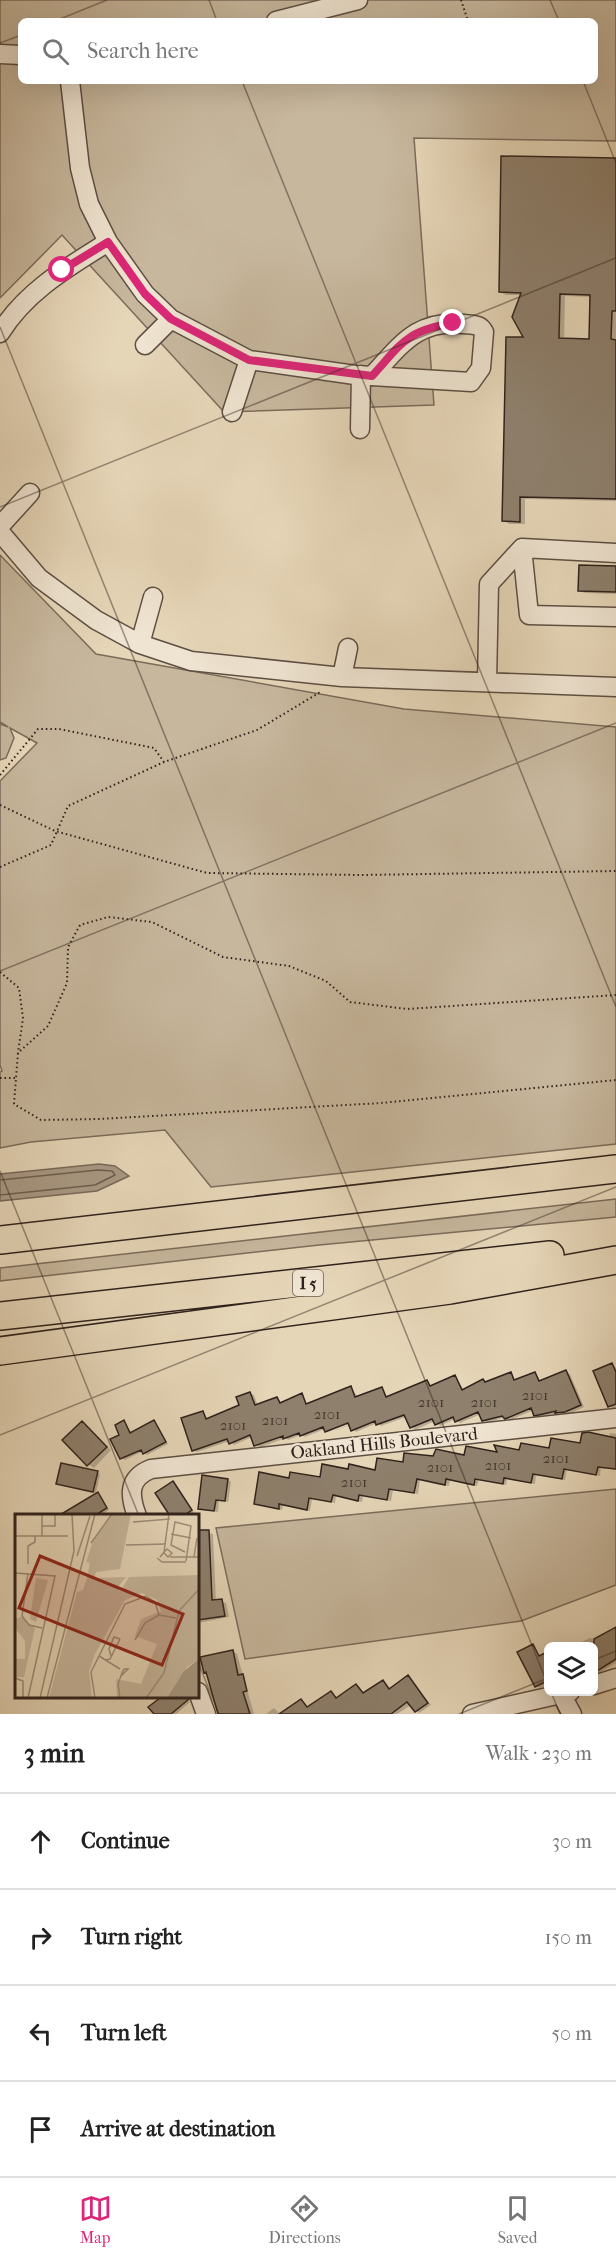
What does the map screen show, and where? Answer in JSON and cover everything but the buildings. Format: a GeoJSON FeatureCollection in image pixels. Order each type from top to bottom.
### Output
{"type":"FeatureCollection","features":[{"type":"Feature","properties":{"kind":"highway"},"geometry":{"type":"LineString","coordinates":[[0,1240],[616,1168]]}},
{"type":"Feature","properties":{"kind":"highway"},"geometry":{"type":"LineString","coordinates":[[0,1233],[72,1231]]}},
{"type":"Feature","properties":{"kind":"highway","name":"I 5"},"geometry":{"type":"LineString","coordinates":[[0,1316],[616,1248]]}},
{"type":"Feature","properties":{"kind":"highway"},"geometry":{"type":"LineString","coordinates":[[0,1351],[450,1290],[616,1260]]}},
{"type":"Feature","properties":{"kind":"street"},"geometry":{"type":"LineString","coordinates":[[288,18],[358,0]]}},
{"type":"Feature","properties":{"kind":"street"},"geometry":{"type":"LineString","coordinates":[[0,54],[18,55]]}},
{"type":"Feature","properties":{"kind":"street"},"geometry":{"type":"LineString","coordinates":[[70,84],[80,168],[89,204],[108,242],[145,294],[171,319],[249,360],[367,376],[471,382],[481,368],[484,332],[477,325],[453,323],[425,327],[406,339],[367,376],[360,429]]}},
{"type":"Feature","properties":{"kind":"street"},"geometry":{"type":"LineString","coordinates":[[0,333],[9,318],[33,294],[62,270],[108,242]]}},
{"type":"Feature","properties":{"kind":"street"},"geometry":{"type":"LineString","coordinates":[[145,345],[171,319]]}},
{"type":"Feature","properties":{"kind":"street"},"geometry":{"type":"LineString","coordinates":[[232,412],[249,360]]}},
{"type":"Feature","properties":{"kind":"street"},"geometry":{"type":"LineString","coordinates":[[0,526],[30,493]]}},
{"type":"Feature","properties":{"kind":"street"},"geometry":{"type":"LineString","coordinates":[[0,532],[39,578],[96,620],[140,644],[191,661],[342,677],[616,687]]}},
{"type":"Feature","properties":{"kind":"street"},"geometry":{"type":"LineString","coordinates":[[522,548],[616,553]]}},
{"type":"Feature","properties":{"kind":"street"},"geometry":{"type":"LineString","coordinates":[[522,548],[529,615],[616,617]]}},
{"type":"Feature","properties":{"kind":"street"},"geometry":{"type":"LineString","coordinates":[[487,682],[489,584],[522,548]]}},
{"type":"Feature","properties":{"kind":"street"},"geometry":{"type":"LineString","coordinates":[[140,644],[153,597]]}},
{"type":"Feature","properties":{"kind":"street"},"geometry":{"type":"LineString","coordinates":[[342,677],[348,648]]}},
{"type":"Feature","properties":{"kind":"street","name":"Oakland Hills Boulevard"},"geometry":{"type":"LineString","coordinates":[[136,1514],[131,1500],[132,1487],[142,1473],[151,1469],[616,1418]]}},
{"type":"Feature","properties":{"kind":"street"},"geometry":{"type":"LineString","coordinates":[[598,1684],[616,1678]]}},
{"type":"Feature","properties":{"kind":"street"},"geometry":{"type":"LineString","coordinates":[[472,1714],[553,1696]]}},
{"type":"Feature","properties":{"kind":"street"},"geometry":{"type":"LineString","coordinates":[[567,1696],[572,1714]]}},
{"type":"Feature","properties":{"kind":"street"},"geometry":{"type":"LineString","coordinates":[[200,1698],[206,1714]]}},
{"type":"Feature","properties":{"kind":"path"},"geometry":{"type":"LineString","coordinates":[[461,0],[467,18]]}},
{"type":"Feature","properties":{"kind":"path"},"geometry":{"type":"LineString","coordinates":[[0,867],[51,845],[55,831],[68,806],[164,762],[257,730],[342,677]]}},
{"type":"Feature","properties":{"kind":"path"},"geometry":{"type":"LineString","coordinates":[[0,775],[38,729],[59,729],[154,748],[164,762]]}},
{"type":"Feature","properties":{"kind":"path"},"geometry":{"type":"LineString","coordinates":[[0,805],[55,831],[207,873],[362,875],[616,872]]}},
{"type":"Feature","properties":{"kind":"path"},"geometry":{"type":"LineString","coordinates":[[18,1053],[48,1026],[67,982],[68,947],[80,925],[108,917],[152,922],[223,957],[289,966],[326,981],[350,1002],[407,1009],[616,995]]}},
{"type":"Feature","properties":{"kind":"path"},"geometry":{"type":"LineString","coordinates":[[0,972],[19,988],[23,1018],[14,1104],[41,1120],[381,1103],[616,1080]]}},
{"type":"Feature","properties":{"kind":"path"},"geometry":{"type":"LineString","coordinates":[[0,1078],[16,1078]]}},
{"type":"Feature","properties":{"kind":"shaded area"},"geometry":{"type":"Polygon","coordinates":[[[0,0],[616,0],[616,141],[414,138],[434,405],[224,412],[62,235],[0,298],[0,0]]]}},
{"type":"Feature","properties":{"kind":"shaded area"},"geometry":{"type":"Polygon","coordinates":[[[0,555],[96,654],[404,709],[616,727],[616,1144],[211,1187],[165,1130],[31,1142],[0,1148],[0,1072],[2,1071],[0,1065],[0,781],[37,743],[10,728],[14,738],[6,758],[0,760],[0,724],[8,727],[0,722],[0,555]]]}},
{"type":"Feature","properties":{"kind":"shaded area"},"geometry":{"type":"Polygon","coordinates":[[[616,1199],[616,1217],[319,1245],[0,1281],[0,1268],[616,1199]]]}},
{"type":"Feature","properties":{"kind":"shaded area"},"geometry":{"type":"Polygon","coordinates":[[[616,1489],[616,1585],[521,1621],[245,1659],[216,1528],[616,1489]]]}},
{"type":"Feature","properties":{"kind":"water"},"geometry":{"type":"Polygon","coordinates":[[[99,1164],[115,1166],[129,1176],[97,1191],[0,1201],[0,1174],[99,1164]]]}},
{"type":"Feature","properties":{"kind":"route"},"geometry":{"type":"LineString","coordinates":[[62,270],[108,242],[145,294],[171,319],[249,360],[309,369],[372,376],[413,333],[425,327],[453,323]]}}]}
